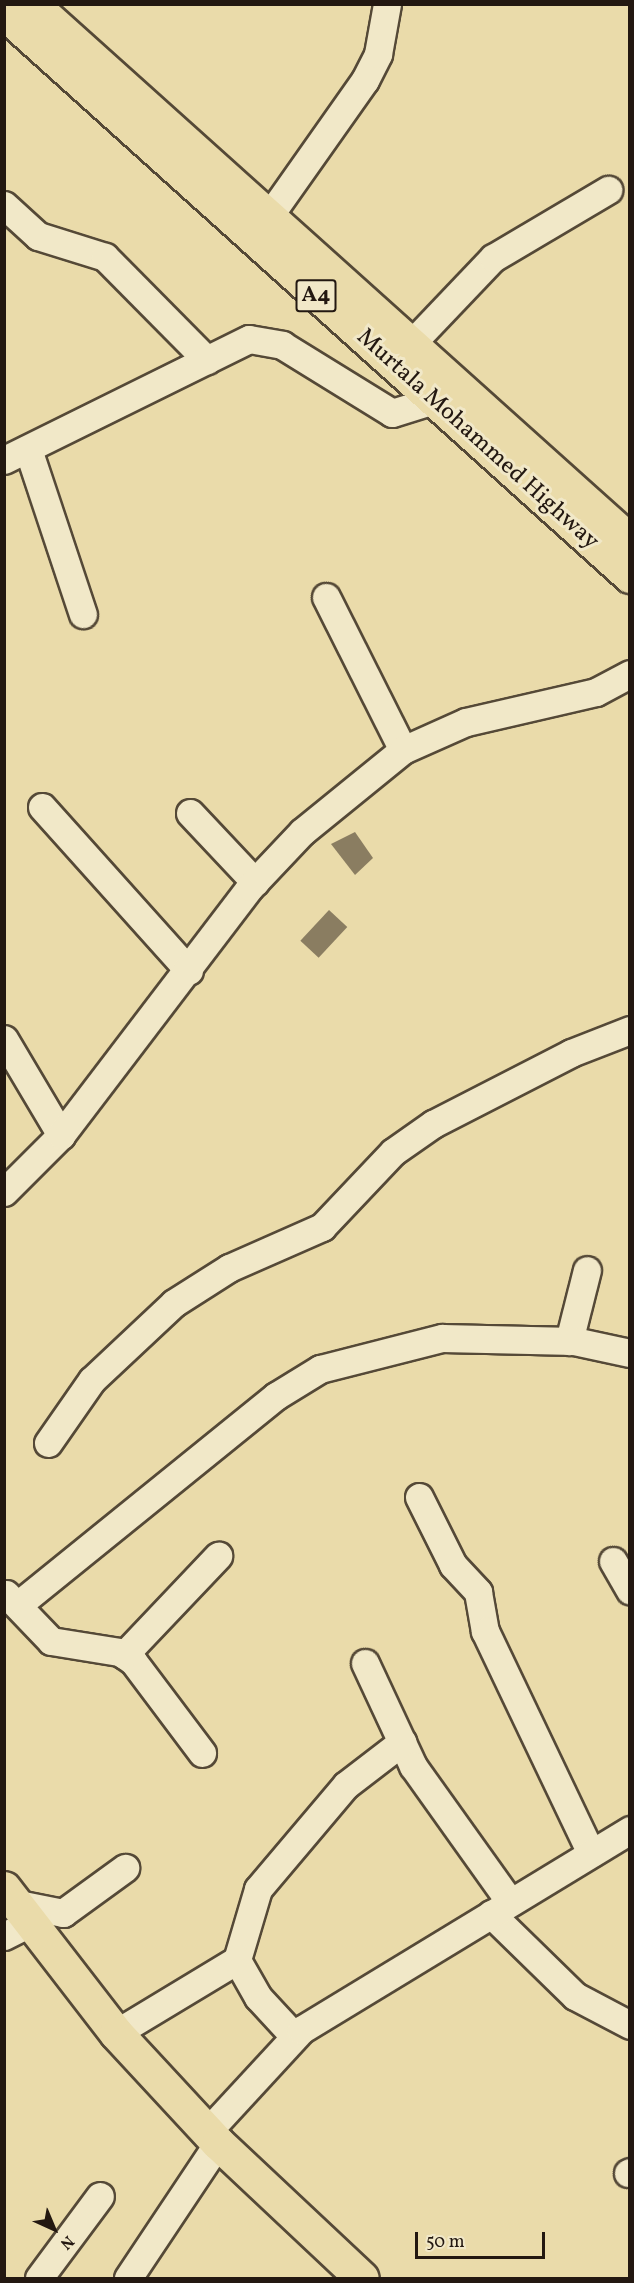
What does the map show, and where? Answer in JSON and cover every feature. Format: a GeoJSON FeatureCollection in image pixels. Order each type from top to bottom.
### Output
{"type":"FeatureCollection","features":[{"type":"Feature","properties":{"kind":"main road","name":"Murtala Mohammed Highway"},"geometry":{"type":"LineString","coordinates":[[32,4],[630,541]]}},
{"type":"Feature","properties":{"kind":"main road","name":"Murtala Mohammed Highway"},"geometry":{"type":"LineString","coordinates":[[4,13],[431,401],[630,576]]}},
{"type":"Feature","properties":{"kind":"main road"},"geometry":{"type":"LineString","coordinates":[[14,1912],[116,2033],[213,2137],[362,2278]]}},
{"type":"Feature","properties":{"kind":"street"},"geometry":{"type":"LineString","coordinates":[[269,216],[364,80],[378,54],[387,4]]}},
{"type":"Feature","properties":{"kind":"street"},"geometry":{"type":"LineString","coordinates":[[411,344],[493,258],[608,190]]}},
{"type":"Feature","properties":{"kind":"street"},"geometry":{"type":"LineString","coordinates":[[4,205],[38,236],[105,257],[207,360]]}},
{"type":"Feature","properties":{"kind":"street"},"geometry":{"type":"LineString","coordinates":[[83,614],[16,455],[249,339],[265,340],[328,371],[392,413],[431,401]]}},
{"type":"Feature","properties":{"kind":"street"},"geometry":{"type":"LineString","coordinates":[[326,597],[403,750]]}},
{"type":"Feature","properties":{"kind":"street"},"geometry":{"type":"LineString","coordinates":[[4,1192],[61,1136],[255,882],[302,832],[403,750],[466,722],[596,692],[630,674]]}},
{"type":"Feature","properties":{"kind":"street"},"geometry":{"type":"LineString","coordinates":[[42,807],[189,971]]}},
{"type":"Feature","properties":{"kind":"street"},"geometry":{"type":"LineString","coordinates":[[190,813],[255,882]]}},
{"type":"Feature","properties":{"kind":"street"},"geometry":{"type":"LineString","coordinates":[[48,1443],[92,1380],[193,1289],[322,1227],[393,1152],[433,1124],[571,1053],[630,1030]]}},
{"type":"Feature","properties":{"kind":"street"},"geometry":{"type":"LineString","coordinates":[[4,1039],[61,1136]]}},
{"type":"Feature","properties":{"kind":"street"},"geometry":{"type":"LineString","coordinates":[[569,1341],[586,1270]]}},
{"type":"Feature","properties":{"kind":"street"},"geometry":{"type":"LineString","coordinates":[[202,1753],[124,1655],[51,1641],[12,1598],[276,1396],[320,1369],[442,1338],[569,1341],[630,1353]]}},
{"type":"Feature","properties":{"kind":"street"},"geometry":{"type":"LineString","coordinates":[[419,1497],[453,1565],[478,1592],[485,1631],[591,1853]]}},
{"type":"Feature","properties":{"kind":"street"},"geometry":{"type":"LineString","coordinates":[[124,1655],[218,1556]]}},
{"type":"Feature","properties":{"kind":"street"},"geometry":{"type":"LineString","coordinates":[[613,1561],[630,1590]]}},
{"type":"Feature","properties":{"kind":"street"},"geometry":{"type":"LineString","coordinates":[[365,1664],[402,1742],[501,1908],[575,1996],[630,2025]]}},
{"type":"Feature","properties":{"kind":"street"},"geometry":{"type":"LineString","coordinates":[[116,2033],[237,1960],[265,1878],[346,1785],[402,1742]]}},
{"type":"Feature","properties":{"kind":"street"},"geometry":{"type":"LineString","coordinates":[[128,2278],[213,2137],[294,2036],[630,1830]]}},
{"type":"Feature","properties":{"kind":"street"},"geometry":{"type":"LineString","coordinates":[[14,1912],[63,1913],[125,1868]]}},
{"type":"Feature","properties":{"kind":"street"},"geometry":{"type":"LineString","coordinates":[[237,1960],[258,1997],[294,2036]]}},
{"type":"Feature","properties":{"kind":"street"},"geometry":{"type":"LineString","coordinates":[[39,2278],[100,2196]]}},
{"type":"Feature","properties":{"kind":"building"},"geometry":{"type":"Polygon","coordinates":[[[355,832],[373,858],[355,875],[331,844],[355,832]]]}},
{"type":"Feature","properties":{"kind":"building"},"geometry":{"type":"Polygon","coordinates":[[[329,910],[347,927],[319,958],[300,941],[329,910]]]}}]}
